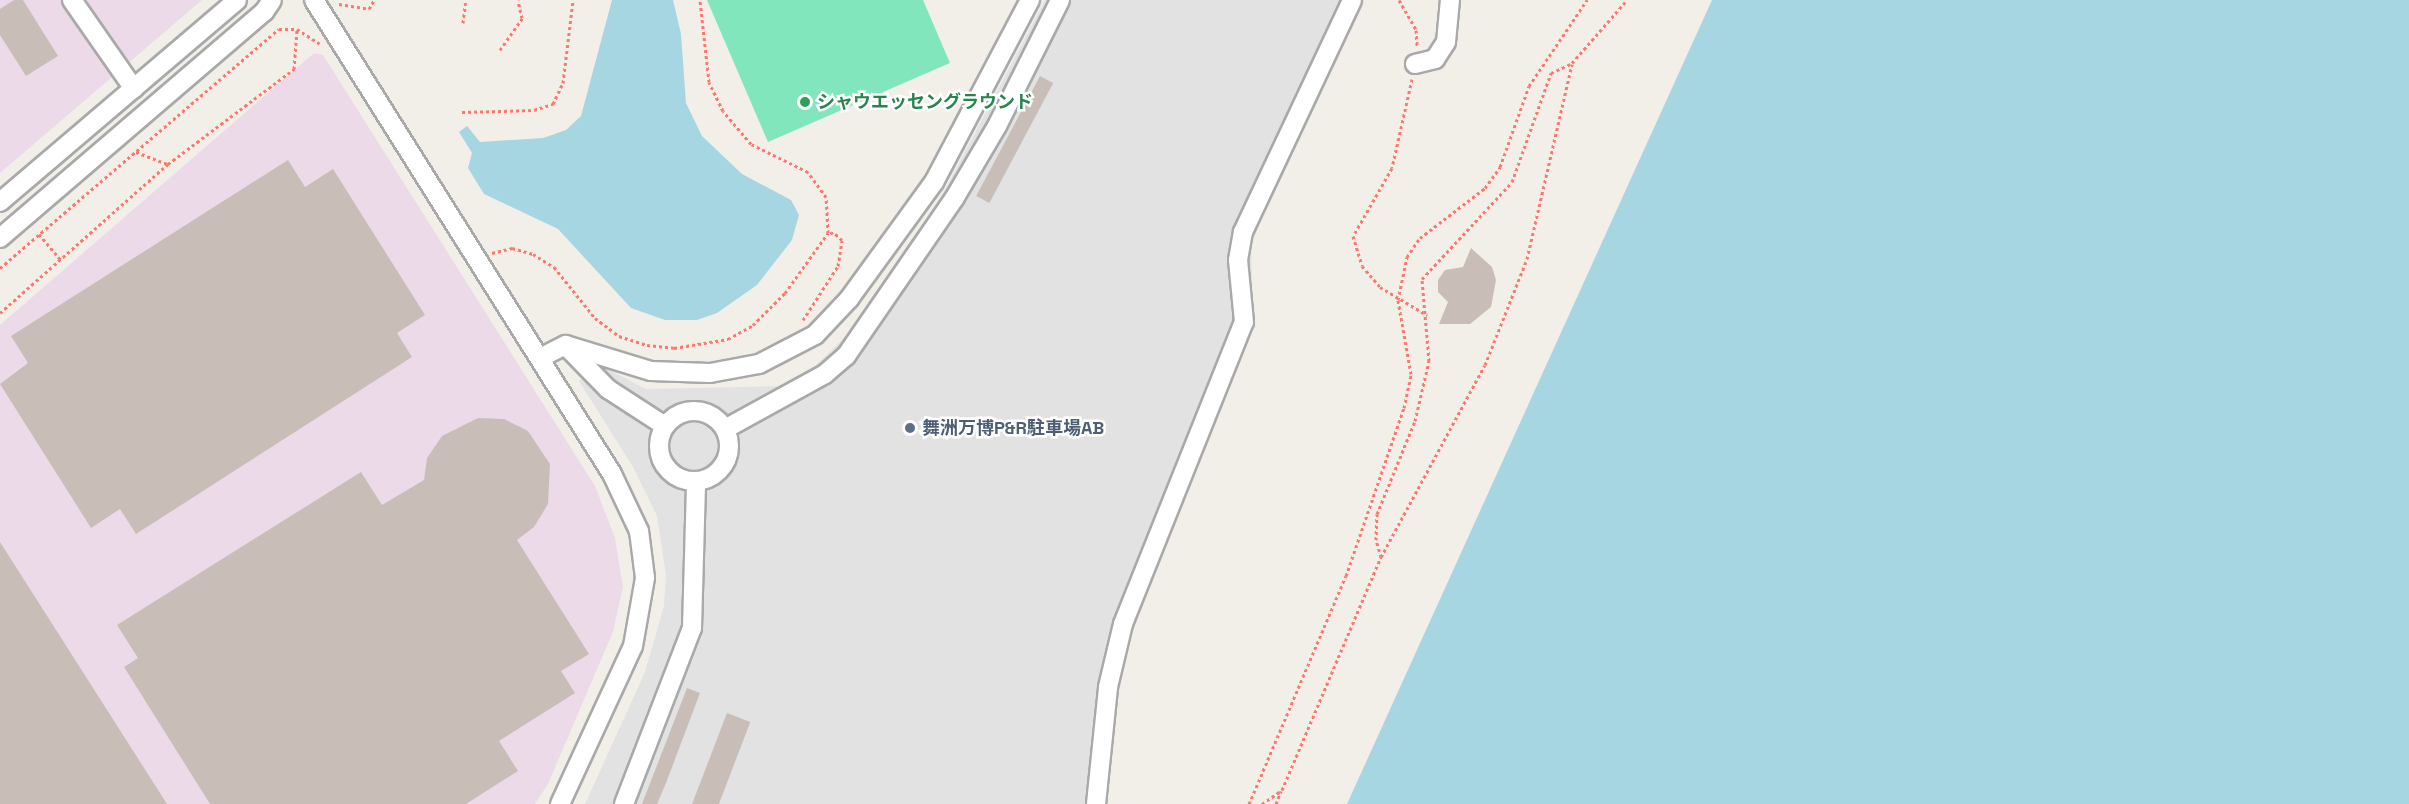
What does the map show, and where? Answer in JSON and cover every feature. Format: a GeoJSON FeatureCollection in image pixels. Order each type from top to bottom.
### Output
{"type":"FeatureCollection","features":[{"type":"Feature","properties":{"kind":"street"},"geometry":{"type":"LineString","coordinates":[[72,0],[134,89]]}},
{"type":"Feature","properties":{"kind":"street"},"geometry":{"type":"LineString","coordinates":[[0,202],[237,0]]}},
{"type":"Feature","properties":{"kind":"street"},"geometry":{"type":"LineString","coordinates":[[0,238],[264,12],[272,0]]}},
{"type":"Feature","properties":{"kind":"street"},"geometry":{"type":"LineString","coordinates":[[314,0],[540,358],[629,504],[643,553],[645,578],[633,646],[576,779],[560,804]]}},
{"type":"Feature","properties":{"kind":"street"},"geometry":{"type":"LineString","coordinates":[[540,358],[566,345],[651,371],[710,373],[759,364],[815,335],[849,299],[934,182],[1030,0]]}},
{"type":"Feature","properties":{"kind":"street"},"geometry":{"type":"LineString","coordinates":[[725,429],[825,374],[846,356],[954,199],[1002,117],[1060,0]]}},
{"type":"Feature","properties":{"kind":"street"},"geometry":{"type":"LineString","coordinates":[[1096,804],[1107,697],[1123,624],[1244,322],[1238,260],[1243,232],[1352,0]]}},
{"type":"Feature","properties":{"kind":"street"},"geometry":{"type":"LineString","coordinates":[[1415,64],[1435,59],[1446,42],[1450,0]]}},
{"type":"Feature","properties":{"kind":"street"},"geometry":{"type":"LineString","coordinates":[[566,345],[608,389],[665,426]]}},
{"type":"Feature","properties":{"kind":"street"},"geometry":{"type":"LineString","coordinates":[[691,411],[711,415],[725,429],[729,440],[725,463],[718,472],[696,481],[675,475],[661,459],[665,426],[691,411]]}},
{"type":"Feature","properties":{"kind":"street"},"geometry":{"type":"LineString","coordinates":[[624,804],[692,628],[696,481]]}},
{"type":"Feature","properties":{"kind":"path"},"geometry":{"type":"LineString","coordinates":[[339,4],[369,9],[374,0]]}},
{"type":"Feature","properties":{"kind":"path"},"geometry":{"type":"LineString","coordinates":[[463,23],[466,0]]}},
{"type":"Feature","properties":{"kind":"path"},"geometry":{"type":"LineString","coordinates":[[500,50],[522,18],[518,0]]}},
{"type":"Feature","properties":{"kind":"path"},"geometry":{"type":"LineString","coordinates":[[462,112],[534,110],[554,104],[563,83],[573,0]]}},
{"type":"Feature","properties":{"kind":"path"},"geometry":{"type":"LineString","coordinates":[[491,253],[512,248],[533,255],[554,267],[578,301],[619,336],[674,348],[728,339],[753,325],[785,293],[826,236],[830,224],[826,197],[816,180],[751,144],[723,111],[709,82],[700,0]]}},
{"type":"Feature","properties":{"kind":"path"},"geometry":{"type":"LineString","coordinates":[[1399,0],[1416,30],[1415,64],[1392,168],[1353,236],[1362,266],[1398,300],[1427,315]]}},
{"type":"Feature","properties":{"kind":"path"},"geometry":{"type":"LineString","coordinates":[[1249,804],[1346,576],[1404,408],[1411,374],[1398,300],[1407,257],[1420,238],[1485,188],[1500,167],[1529,86],[1587,0]]}},
{"type":"Feature","properties":{"kind":"path"},"geometry":{"type":"LineString","coordinates":[[1381,556],[1376,540],[1377,514],[1415,422],[1429,361],[1427,315],[1422,279],[1512,182],[1551,73],[1572,63],[1627,0]]}},
{"type":"Feature","properties":{"kind":"path"},"geometry":{"type":"LineString","coordinates":[[0,267],[279,30],[297,29],[327,48]]}},
{"type":"Feature","properties":{"kind":"path"},"geometry":{"type":"LineString","coordinates":[[0,313],[168,164],[294,69],[297,29]]}},
{"type":"Feature","properties":{"kind":"path"},"geometry":{"type":"LineString","coordinates":[[1276,804],[1381,556],[1480,376],[1527,259],[1572,63]]}},
{"type":"Feature","properties":{"kind":"path"},"geometry":{"type":"LineString","coordinates":[[135,152],[168,164]]}},
{"type":"Feature","properties":{"kind":"path"},"geometry":{"type":"LineString","coordinates":[[798,326],[838,266],[842,240],[833,232],[826,236]]}},
{"type":"Feature","properties":{"kind":"path"},"geometry":{"type":"LineString","coordinates":[[39,234],[61,260]]}},
{"type":"Feature","properties":{"kind":"path"},"geometry":{"type":"LineString","coordinates":[[1262,804],[1282,790]]}},
{"type":"Feature","properties":{"kind":"shaded area"},"geometry":{"type":"Polygon","coordinates":[[[0,0],[202,0],[0,173],[0,0]]]}},
{"type":"Feature","properties":{"kind":"shaded area","name":"舞洲万博P&R駐車場AB"},"geometry":{"type":"Polygon","coordinates":[[[1045,0],[1363,0],[1251,241],[1253,327],[1134,621],[1116,705],[1106,804],[585,804],[645,672],[664,606],[666,575],[657,516],[633,467],[579,381],[600,365],[646,389],[781,386],[815,366],[846,336],[940,199],[1045,0]]]}},
{"type":"Feature","properties":{"kind":"shaded area"},"geometry":{"type":"Polygon","coordinates":[[[314,53],[323,55],[595,486],[615,538],[623,587],[613,632],[548,784],[535,804],[0,804],[0,325],[314,53]]]}},
{"type":"Feature","properties":{"kind":"green space","name":"シャウエッセングラウンド"},"geometry":{"type":"Polygon","coordinates":[[[707,0],[923,0],[950,63],[768,142],[707,0]]]}},
{"type":"Feature","properties":{"kind":"water"},"geometry":{"type":"Polygon","coordinates":[[[612,0],[673,0],[681,34],[686,103],[702,136],[742,174],[791,200],[799,215],[792,240],[757,285],[717,313],[697,320],[665,320],[631,308],[558,229],[484,194],[468,168],[472,153],[459,132],[467,126],[480,142],[543,138],[566,130],[581,116],[612,0]]]}},
{"type":"Feature","properties":{"kind":"water"},"geometry":{"type":"Polygon","coordinates":[[[1712,0],[2409,0],[2409,804],[1347,804],[1712,0]]]}},
{"type":"Feature","properties":{"kind":"building"},"geometry":{"type":"Polygon","coordinates":[[[14,0],[23,0],[58,56],[26,76],[0,35],[0,9],[14,0]]]}},
{"type":"Feature","properties":{"kind":"building"},"geometry":{"type":"Polygon","coordinates":[[[1040,76],[1053,83],[989,203],[976,196],[1040,76]]]}},
{"type":"Feature","properties":{"kind":"building"},"geometry":{"type":"Polygon","coordinates":[[[288,160],[305,187],[333,169],[425,315],[397,333],[412,357],[136,534],[120,509],[91,528],[0,384],[28,363],[11,336],[288,160]]]}},
{"type":"Feature","properties":{"kind":"building"},"geometry":{"type":"Polygon","coordinates":[[[1471,248],[1492,267],[1496,280],[1491,307],[1470,324],[1439,324],[1448,302],[1438,292],[1438,280],[1445,270],[1463,267],[1471,248]]]}},
{"type":"Feature","properties":{"kind":"building"},"geometry":{"type":"Polygon","coordinates":[[[478,418],[504,419],[528,431],[550,464],[548,504],[534,527],[517,540],[589,654],[561,671],[575,693],[499,741],[518,771],[466,804],[210,804],[124,667],[138,658],[117,625],[361,472],[382,505],[424,480],[427,458],[442,436],[478,418]]]}},
{"type":"Feature","properties":{"kind":"building"},"geometry":{"type":"Polygon","coordinates":[[[0,542],[167,804],[0,804],[0,542]]]}},
{"type":"Feature","properties":{"kind":"building"},"geometry":{"type":"Polygon","coordinates":[[[687,688],[700,693],[666,783],[657,804],[642,804],[687,688]]]}},
{"type":"Feature","properties":{"kind":"building"},"geometry":{"type":"Polygon","coordinates":[[[727,713],[750,722],[719,804],[692,804],[727,713]]]}},
{"type":"Feature","properties":{"kind":"place","name":"シャウエッセングラウンド"},"geometry":{"type":"Point","coordinates":[805,102]}},
{"type":"Feature","properties":{"kind":"place","name":"舞洲万博P&R駐車場AB"},"geometry":{"type":"Point","coordinates":[910,428]}}]}
